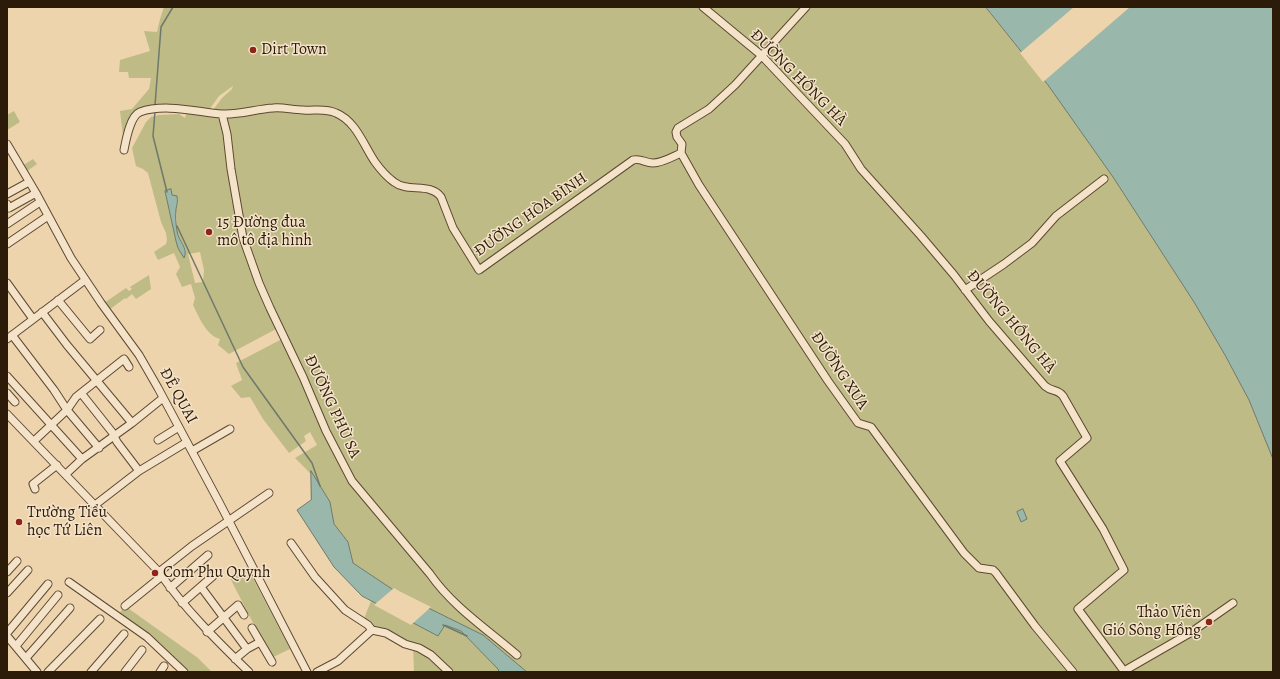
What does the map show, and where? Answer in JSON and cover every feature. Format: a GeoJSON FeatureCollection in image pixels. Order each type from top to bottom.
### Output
{"type":"FeatureCollection","features":[{"type":"Feature","properties":{"kind":"street","name":"ĐƯỜNG HỒNG HÀ"},"geometry":{"type":"LineString","coordinates":[[703,7],[761,55],[845,144],[861,169],[921,236],[954,275],[989,321],[1045,386],[1051,390],[1060,392],[1063,396],[1086,438],[1060,461],[1103,529],[1124,570],[1078,608],[1124,672]]}},
{"type":"Feature","properties":{"kind":"street"},"geometry":{"type":"LineString","coordinates":[[681,153],[682,144],[677,137],[676,132],[678,128],[709,109],[735,85],[806,7]]}},
{"type":"Feature","properties":{"kind":"street","name":"ĐƯỜNG HÒA BÌNH"},"geometry":{"type":"LineString","coordinates":[[124,150],[128,131],[133,119],[139,112],[154,109],[187,110],[222,114],[275,108],[304,111],[322,110],[337,113],[355,129],[376,164],[393,182],[401,187],[424,188],[439,194],[453,228],[479,270],[633,160],[637,159],[654,163],[661,162],[681,153]]}},
{"type":"Feature","properties":{"kind":"street","name":"ĐƯỜNG PHÙ SA"},"geometry":{"type":"LineString","coordinates":[[222,114],[227,134],[231,169],[243,238],[259,283],[270,308],[343,465],[352,481],[437,584],[470,617],[517,655]]}},
{"type":"Feature","properties":{"kind":"street","name":"ĐÊ QUAI"},"geometry":{"type":"LineString","coordinates":[[8,149],[36,193],[71,258],[139,355],[187,442],[307,672]]}},
{"type":"Feature","properties":{"kind":"street","name":"ĐƯỜNG XƯA"},"geometry":{"type":"LineString","coordinates":[[681,153],[699,185],[736,242],[828,381],[858,423],[871,428],[964,553],[979,568],[992,570],[996,573],[1035,626],[1074,672]]}},
{"type":"Feature","properties":{"kind":"street"},"geometry":{"type":"LineString","coordinates":[[965,290],[1032,243],[1056,216],[1104,179]]}},
{"type":"Feature","properties":{"kind":"street"},"geometry":{"type":"LineString","coordinates":[[7,194],[29,182]]}},
{"type":"Feature","properties":{"kind":"street"},"geometry":{"type":"LineString","coordinates":[[7,204],[9,208],[36,193]]}},
{"type":"Feature","properties":{"kind":"street"},"geometry":{"type":"LineString","coordinates":[[7,224],[40,202]]}},
{"type":"Feature","properties":{"kind":"street"},"geometry":{"type":"LineString","coordinates":[[7,244],[48,216]]}},
{"type":"Feature","properties":{"kind":"street"},"geometry":{"type":"LineString","coordinates":[[85,280],[9,337],[54,390],[67,410],[99,448]]}},
{"type":"Feature","properties":{"kind":"street"},"geometry":{"type":"LineString","coordinates":[[7,283],[32,319]]}},
{"type":"Feature","properties":{"kind":"street"},"geometry":{"type":"LineString","coordinates":[[58,300],[90,339],[100,330]]}},
{"type":"Feature","properties":{"kind":"street"},"geometry":{"type":"LineString","coordinates":[[42,312],[67,345],[132,423]]}},
{"type":"Feature","properties":{"kind":"street"},"geometry":{"type":"LineString","coordinates":[[34,441],[67,410],[76,397],[124,359],[129,367]]}},
{"type":"Feature","properties":{"kind":"street"},"geometry":{"type":"LineString","coordinates":[[7,376],[82,459]]}},
{"type":"Feature","properties":{"kind":"street"},"geometry":{"type":"LineString","coordinates":[[7,393],[15,402]]}},
{"type":"Feature","properties":{"kind":"street"},"geometry":{"type":"LineString","coordinates":[[81,393],[112,432],[114,437],[139,471]]}},
{"type":"Feature","properties":{"kind":"street"},"geometry":{"type":"LineString","coordinates":[[66,474],[82,459],[114,437],[163,398]]}},
{"type":"Feature","properties":{"kind":"street"},"geometry":{"type":"LineString","coordinates":[[7,414],[161,574],[182,603],[208,632],[249,672]]}},
{"type":"Feature","properties":{"kind":"street"},"geometry":{"type":"LineString","coordinates":[[158,440],[179,427]]}},
{"type":"Feature","properties":{"kind":"street"},"geometry":{"type":"LineString","coordinates":[[192,452],[230,429]]}},
{"type":"Feature","properties":{"kind":"street"},"geometry":{"type":"LineString","coordinates":[[95,506],[139,471],[187,442]]}},
{"type":"Feature","properties":{"kind":"street"},"geometry":{"type":"LineString","coordinates":[[35,489],[33,484],[57,465]]}},
{"type":"Feature","properties":{"kind":"street"},"geometry":{"type":"LineString","coordinates":[[125,606],[192,546],[269,493]]}},
{"type":"Feature","properties":{"kind":"street"},"geometry":{"type":"LineString","coordinates":[[291,543],[315,577],[345,610],[368,625],[372,630],[386,633],[405,644],[419,648],[431,655],[449,672]]}},
{"type":"Feature","properties":{"kind":"street"},"geometry":{"type":"LineString","coordinates":[[170,588],[208,555]]}},
{"type":"Feature","properties":{"kind":"street"},"geometry":{"type":"LineString","coordinates":[[7,572],[17,562]]}},
{"type":"Feature","properties":{"kind":"street"},"geometry":{"type":"LineString","coordinates":[[7,593],[28,570]]}},
{"type":"Feature","properties":{"kind":"street"},"geometry":{"type":"LineString","coordinates":[[182,603],[213,576]]}},
{"type":"Feature","properties":{"kind":"street"},"geometry":{"type":"LineString","coordinates":[[69,582],[147,638],[184,672]]}},
{"type":"Feature","properties":{"kind":"street"},"geometry":{"type":"LineString","coordinates":[[37,672],[7,634],[48,584]]}},
{"type":"Feature","properties":{"kind":"street"},"geometry":{"type":"LineString","coordinates":[[201,587],[247,649]]}},
{"type":"Feature","properties":{"kind":"street"},"geometry":{"type":"LineString","coordinates":[[16,646],[58,595]]}},
{"type":"Feature","properties":{"kind":"street"},"geometry":{"type":"LineString","coordinates":[[1124,672],[1190,633],[1233,603]]}},
{"type":"Feature","properties":{"kind":"street"},"geometry":{"type":"LineString","coordinates":[[208,632],[238,605],[244,615]]}},
{"type":"Feature","properties":{"kind":"street"},"geometry":{"type":"LineString","coordinates":[[26,658],[70,608]]}},
{"type":"Feature","properties":{"kind":"street"},"geometry":{"type":"LineString","coordinates":[[48,672],[100,619]]}},
{"type":"Feature","properties":{"kind":"street"},"geometry":{"type":"LineString","coordinates":[[252,628],[272,662]]}},
{"type":"Feature","properties":{"kind":"street"},"geometry":{"type":"LineString","coordinates":[[317,672],[338,661],[372,630]]}},
{"type":"Feature","properties":{"kind":"street"},"geometry":{"type":"LineString","coordinates":[[91,672],[124,634]]}},
{"type":"Feature","properties":{"kind":"street"},"geometry":{"type":"LineString","coordinates":[[235,659],[247,649],[260,642]]}},
{"type":"Feature","properties":{"kind":"street"},"geometry":{"type":"LineString","coordinates":[[125,672],[142,650]]}},
{"type":"Feature","properties":{"kind":"shaded area"},"geometry":{"type":"Polygon","coordinates":[[[164,7],[986,7],[1048,85],[1113,177],[1194,302],[1249,400],[1273,459],[1273,672],[527,672],[483,635],[398,593],[353,563],[348,542],[334,524],[330,502],[319,484],[295,458],[317,445],[310,432],[304,436],[306,441],[289,453],[263,419],[250,397],[241,398],[231,386],[242,380],[236,363],[282,339],[278,328],[229,354],[218,345],[220,339],[211,334],[200,320],[193,305],[195,298],[191,284],[182,287],[176,274],[180,267],[174,253],[158,260],[154,252],[166,244],[166,233],[161,222],[148,173],[136,166],[132,148],[146,122],[151,117],[179,114],[185,118],[187,112],[213,110],[233,86],[219,96],[209,110],[139,109],[124,144],[120,111],[132,109],[149,89],[151,78],[129,78],[128,72],[119,72],[120,60],[150,51],[144,31],[157,32],[164,7]],[[171,190],[165,191],[178,248],[184,257],[186,250],[177,233],[176,209],[178,201],[177,196],[172,195],[171,190]],[[200,252],[188,254],[195,283],[203,282],[204,270],[200,252]]]}},
{"type":"Feature","properties":{"kind":"shaded area"},"geometry":{"type":"Polygon","coordinates":[[[986,7],[1273,7],[1273,459],[1249,400],[1194,302],[1113,177],[1048,85],[986,7]]]}},
{"type":"Feature","properties":{"kind":"shaded area"},"geometry":{"type":"Polygon","coordinates":[[[14,111],[20,122],[7,130],[7,115],[14,111]]]}},
{"type":"Feature","properties":{"kind":"shaded area"},"geometry":{"type":"Polygon","coordinates":[[[33,159],[37,164],[26,172],[22,166],[33,159]]]}},
{"type":"Feature","properties":{"kind":"shaded area"},"geometry":{"type":"Polygon","coordinates":[[[171,189],[172,195],[177,196],[176,226],[185,251],[184,258],[176,241],[165,191],[171,189]]]}},
{"type":"Feature","properties":{"kind":"shaded area"},"geometry":{"type":"Polygon","coordinates":[[[149,275],[151,289],[136,299],[132,294],[109,310],[104,303],[126,288],[129,291],[132,289],[130,287],[149,275]]]}},
{"type":"Feature","properties":{"kind":"shaded area"},"geometry":{"type":"Polygon","coordinates":[[[311,471],[330,502],[334,524],[348,542],[353,563],[398,593],[483,635],[527,672],[499,672],[498,669],[461,631],[445,625],[438,636],[362,596],[334,567],[297,510],[311,500],[311,471]]]}},
{"type":"Feature","properties":{"kind":"shaded area"},"geometry":{"type":"Polygon","coordinates":[[[1023,509],[1027,519],[1021,522],[1017,512],[1023,509]]]}},
{"type":"Feature","properties":{"kind":"shaded area"},"geometry":{"type":"Polygon","coordinates":[[[247,567],[290,649],[271,658],[229,576],[247,567]]]}},
{"type":"Feature","properties":{"kind":"shaded area"},"geometry":{"type":"Polygon","coordinates":[[[371,601],[438,636],[445,625],[461,631],[498,669],[499,672],[414,672],[413,646],[363,621],[371,601]]]}},
{"type":"Feature","properties":{"kind":"shaded area"},"geometry":{"type":"Polygon","coordinates":[[[125,606],[198,658],[212,672],[185,672],[118,615],[125,606]]]}},
{"type":"Feature","properties":{"kind":"pier"},"geometry":{"type":"Polygon","coordinates":[[[1074,7],[1130,7],[1043,82],[1020,53],[1074,7]]]}},
{"type":"Feature","properties":{"kind":"pier"},"geometry":{"type":"Polygon","coordinates":[[[394,588],[431,607],[411,625],[374,605],[394,588]]]}},
{"type":"Feature","properties":{"kind":"waterway"},"geometry":{"type":"LineString","coordinates":[[155,105],[161,27],[173,7]]}},
{"type":"Feature","properties":{"kind":"waterway"},"geometry":{"type":"LineString","coordinates":[[155,111],[153,136],[167,192]]}},
{"type":"Feature","properties":{"kind":"waterway"},"geometry":{"type":"LineString","coordinates":[[177,226],[243,367],[312,463],[320,486]]}},
{"type":"Feature","properties":{"kind":"waterway"},"geometry":{"type":"LineString","coordinates":[[443,625],[467,636]]}},
{"type":"Feature","properties":{"kind":"place","name":"Dirt Town"},"geometry":{"type":"Point","coordinates":[253,50]}},
{"type":"Feature","properties":{"kind":"place","name":"15 Đường đua mô tô địa hình"},"geometry":{"type":"Point","coordinates":[209,232]}},
{"type":"Feature","properties":{"kind":"place","name":"Trường Tiểu học Tứ Liên"},"geometry":{"type":"Point","coordinates":[19,522]}},
{"type":"Feature","properties":{"kind":"place","name":"Com Phu Quynh"},"geometry":{"type":"Point","coordinates":[155,573]}},
{"type":"Feature","properties":{"kind":"place","name":"Thảo Viên Gió Sông Hồng"},"geometry":{"type":"Point","coordinates":[1209,622]}}]}
